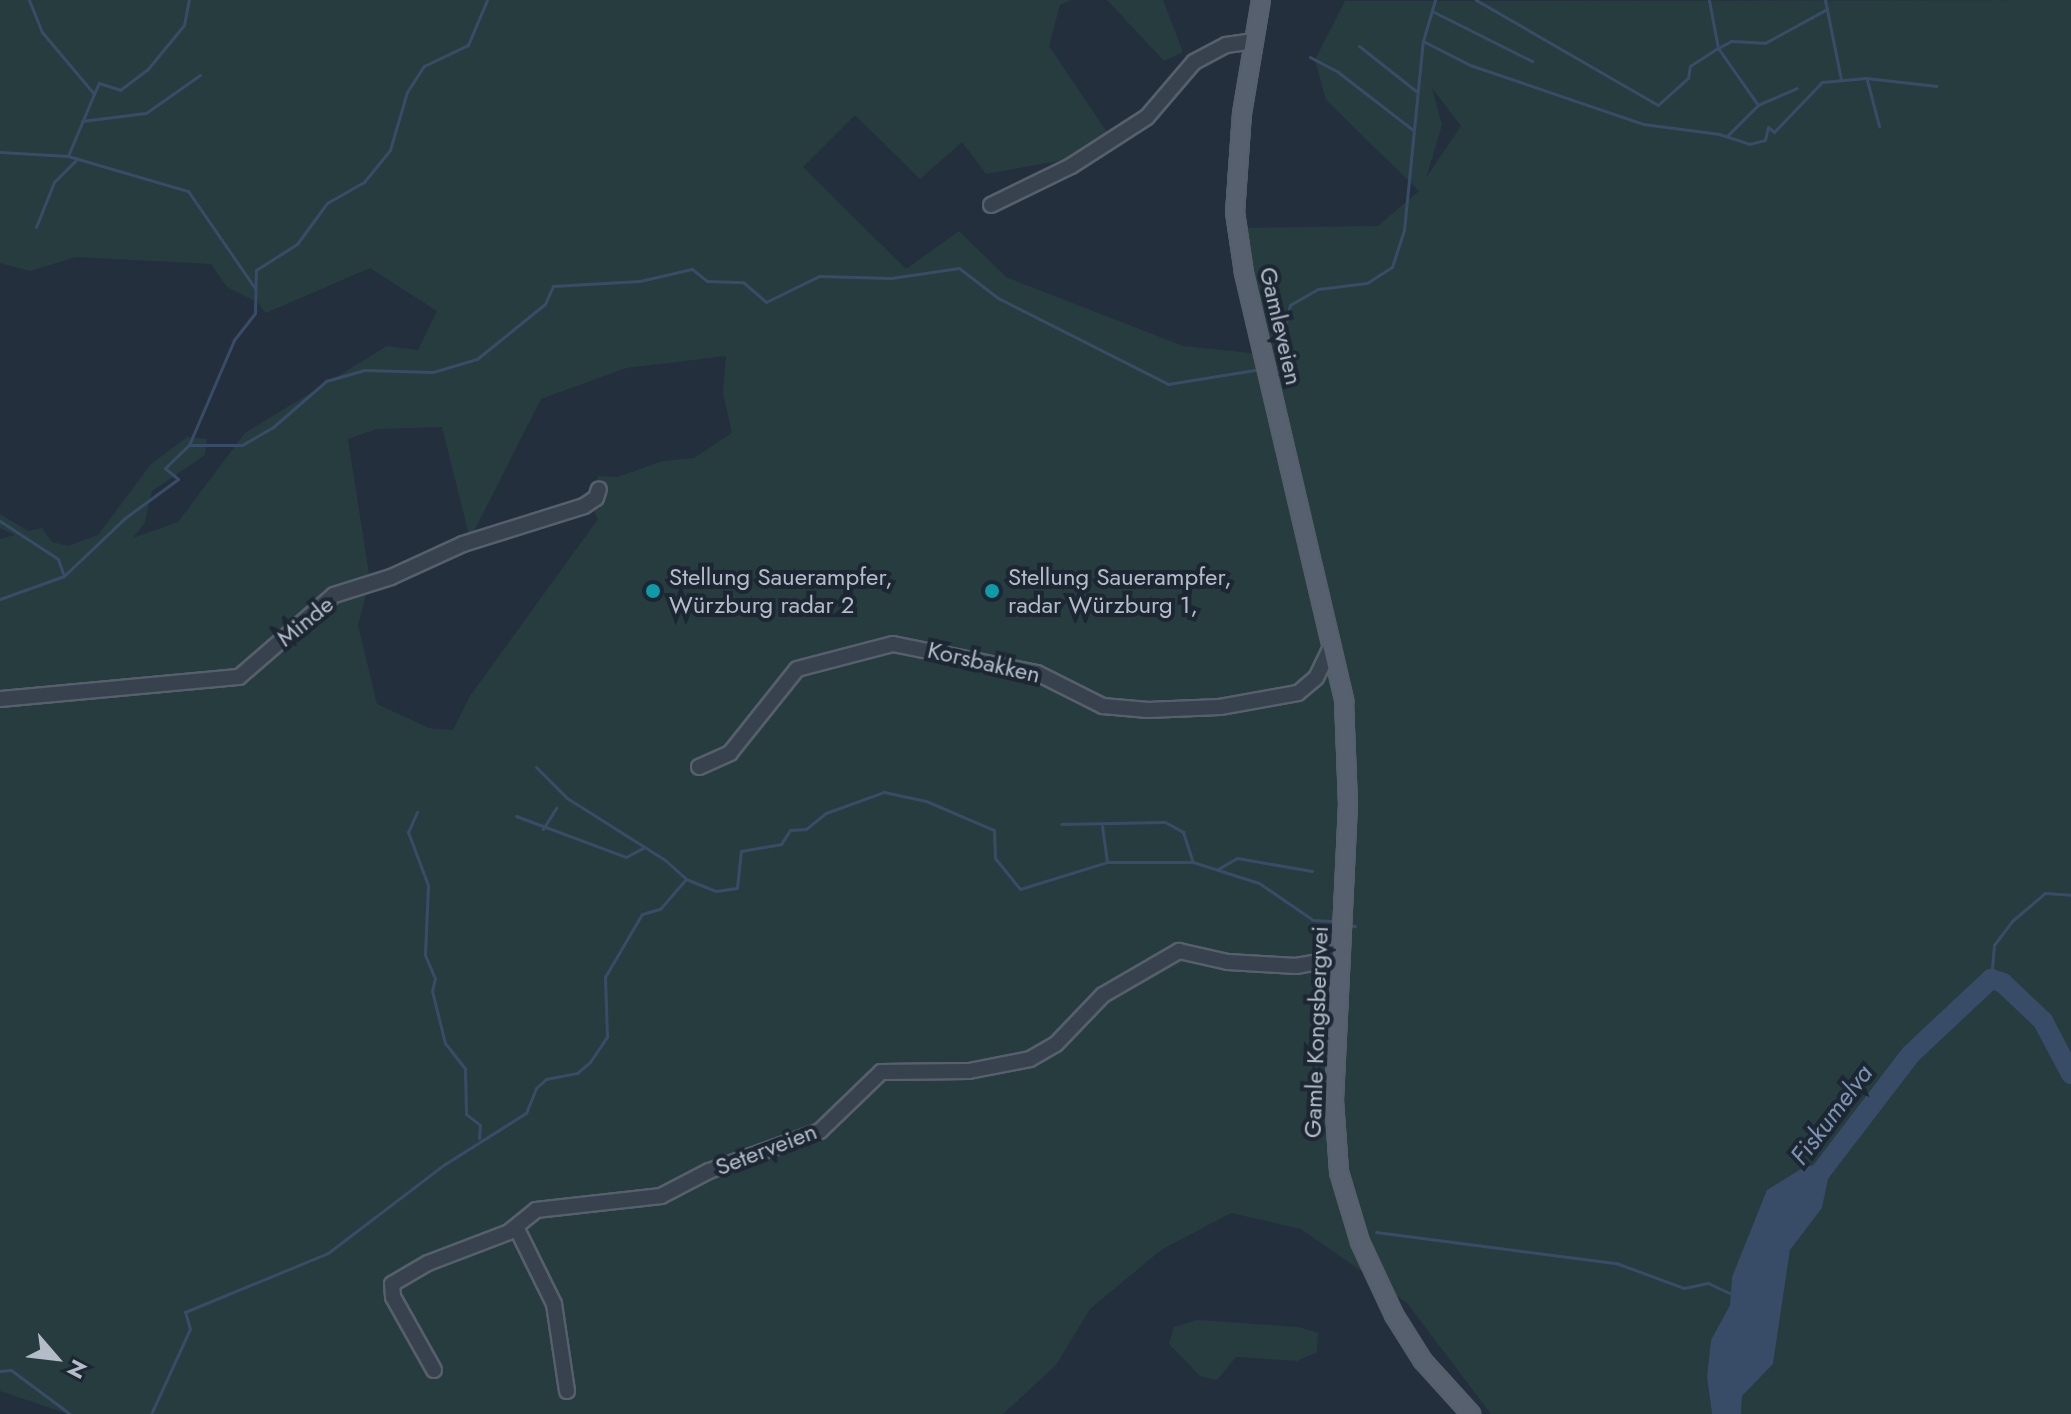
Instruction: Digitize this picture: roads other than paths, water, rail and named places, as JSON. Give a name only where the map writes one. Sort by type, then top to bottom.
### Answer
[{"type":"main road","name":"Gamleveien","points":[[1261,0],[1235,174],[1240,249],[1324,617]]},
{"type":"main road","name":"Gamle Kongsbergvei","points":[[1324,617],[1347,729],[1334,1115],[1345,1197],[1367,1261],[1394,1315],[1423,1361],[1471,1414]]},
{"type":"street","points":[[991,205],[1071,166],[1147,117],[1194,62],[1226,45],[1253,41]]},
{"type":"street","name":"Minde","points":[[0,699],[239,677],[334,595],[391,577],[443,550],[584,506],[596,498],[599,489]]},
{"type":"street","name":"Korsbakken","points":[[699,767],[730,753],[797,669],[898,643],[1045,675],[1103,706],[1148,710],[1220,707],[1298,693],[1316,678],[1331,647]]},
{"type":"street","name":"Seterveien","points":[[434,1370],[393,1297],[392,1284],[516,1227],[549,1205],[593,1207],[661,1196],[709,1171],[802,1139],[840,1114],[881,1072],[969,1071],[1030,1059],[1056,1044],[1103,995],[1179,951],[1228,962],[1302,966],[1341,949]]},
{"type":"street","points":[[516,1227],[554,1304],[567,1391]]},
{"type":"water","points":[[1831,1164],[1822,1208],[1790,1250],[1773,1364],[1742,1396],[1741,1414],[1712,1414],[1707,1377],[1711,1340],[1730,1305],[1732,1277],[1767,1190],[1806,1166]]},
{"type":"waterway","points":[[29,0],[42,32],[94,94],[68,156]]},
{"type":"waterway","points":[[94,94],[99,83],[120,90],[147,70],[184,25],[189,0]]},
{"type":"waterway","points":[[189,445],[234,340],[255,313],[256,270],[297,244],[327,203],[364,182],[390,150],[407,92],[424,66],[468,45],[487,0]]},
{"type":"waterway","points":[[1284,331],[1290,305],[1318,289],[1367,283],[1392,267],[1404,230],[1423,41],[1435,0]]},
{"type":"waterway","points":[[1476,0],[1658,105],[1688,78],[1690,66],[1718,48],[1731,41],[1765,43],[1827,9]]},
{"type":"waterway","points":[[1709,0],[1718,48],[1758,105],[1727,136]]},
{"type":"waterway","points":[[1825,0],[1841,79]]},
{"type":"waterway","points":[[1432,11],[1532,61]]},
{"type":"waterway","points":[[1423,41],[1470,65],[1643,124],[1719,134],[1749,144],[1765,140],[1768,127],[1774,132],[1822,82],[1866,78],[1937,86]]},
{"type":"waterway","points":[[1359,46],[1416,91]]},
{"type":"waterway","points":[[1310,57],[1338,72],[1413,130]]},
{"type":"waterway","points":[[82,121],[146,113],[200,75]]},
{"type":"waterway","points":[[1867,80],[1879,126]]},
{"type":"waterway","points":[[1760,104],[1797,88]]},
{"type":"waterway","points":[[0,152],[68,156],[188,191],[255,288]]},
{"type":"waterway","points":[[36,227],[54,182],[77,159]]},
{"type":"waterway","points":[[0,599],[64,576],[125,518],[178,479],[165,468],[189,445],[242,445],[272,428],[326,381],[364,370],[433,372],[477,359],[545,304],[553,286],[640,281],[692,269],[707,281],[743,282],[766,302],[819,276],[891,278],[959,268],[998,298],[1168,384],[1261,369]]},
{"type":"waterway","points":[[0,521],[58,559],[64,576]]},
{"type":"waterway","points":[[536,767],[567,798],[665,860],[686,879],[716,891],[737,888],[741,851],[781,844],[790,830],[806,829],[826,813],[884,792],[926,801],[994,830],[995,858],[1020,889],[1107,862],[1193,862],[1259,883],[1313,920],[1332,921]]},
{"type":"waterway","points":[[543,829],[556,808]]},
{"type":"waterway","points":[[417,812],[408,832],[428,885],[425,955],[435,978],[432,991],[445,1043],[465,1069],[466,1114],[480,1125],[479,1138]]},
{"type":"waterway","points":[[516,816],[626,857],[643,848]]},
{"type":"waterway","points":[[1061,824],[1165,822],[1183,832],[1193,862]]},
{"type":"waterway","points":[[1102,826],[1107,862]]},
{"type":"waterway","points":[[1218,869],[1237,858],[1312,871]]},
{"type":"waterway","points":[[151,1414],[190,1329],[185,1312],[328,1253],[445,1164],[526,1113],[536,1088],[546,1079],[577,1073],[590,1062],[607,1037],[605,977],[642,914],[660,909],[685,880]]},
{"type":"waterway","points":[[1991,979],[1994,945],[2012,921],[2045,893],[2071,895]]},
{"type":"waterway","name":"Fiskumelva","points":[[1813,1182],[1911,1054],[1991,979],[2003,983],[2043,1021],[2071,1074]]},
{"type":"waterway","points":[[1376,1232],[1616,1263],[1684,1288],[1708,1283],[1734,1295]]},
{"type":"waterway","points":[[0,1371],[11,1370],[70,1414]]},
{"type":"place","name":"Stellung Sauerampfer, Würzburg radar 2","points":[[653,591]]},
{"type":"place","name":"Stellung Sauerampfer, radar Würzburg 1,","points":[[992,591]]}]
